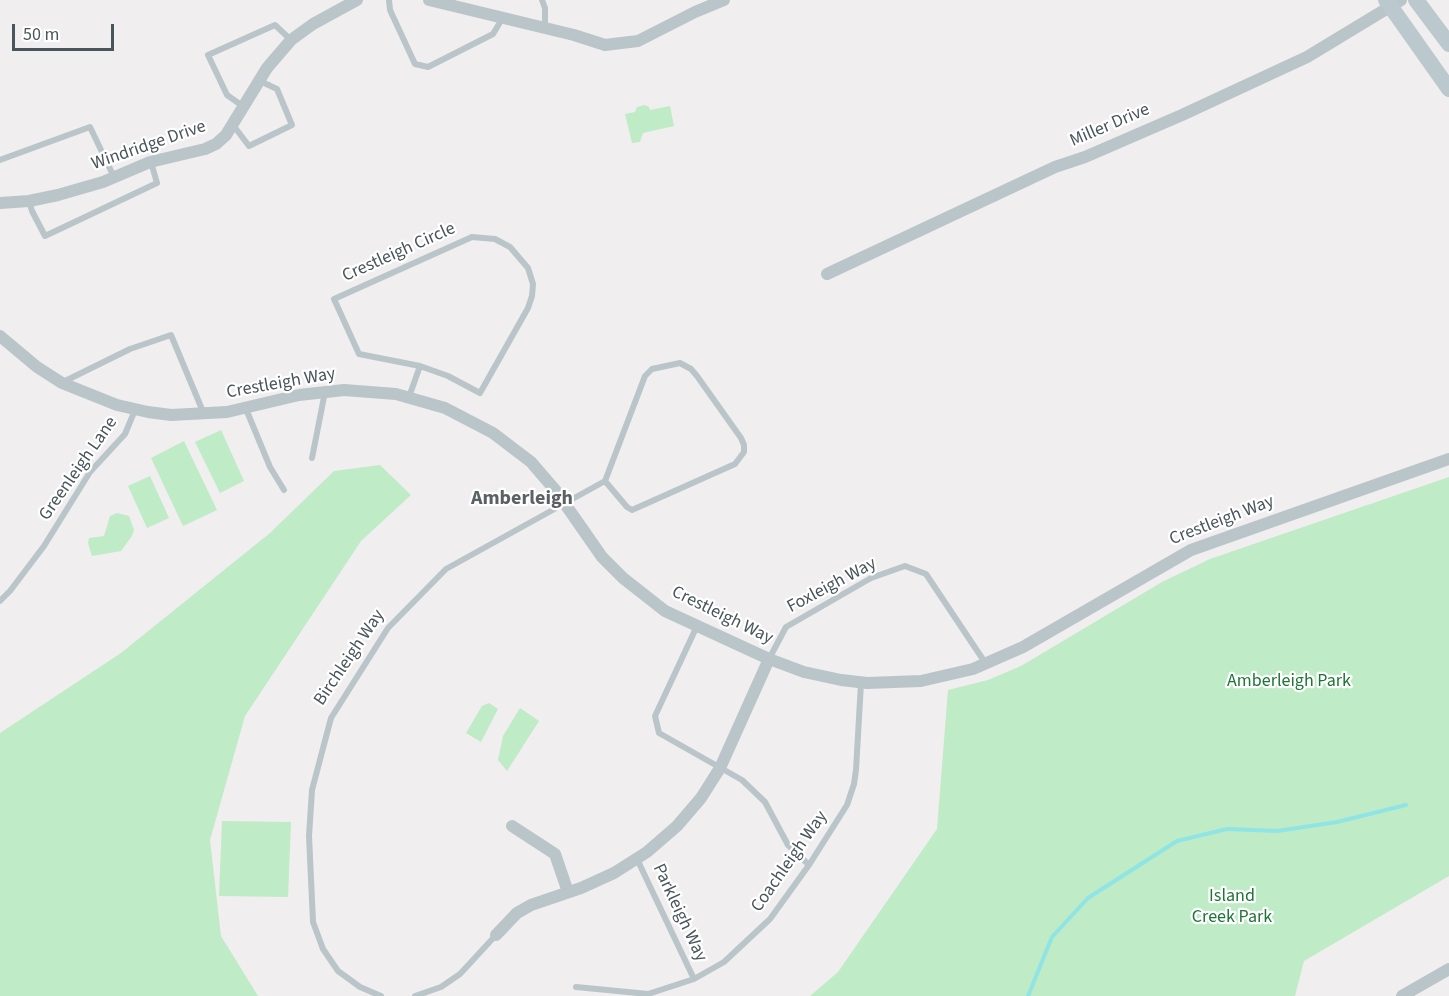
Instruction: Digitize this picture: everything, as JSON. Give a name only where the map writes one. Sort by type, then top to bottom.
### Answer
[{"type":"main road","points":[[1416,0],[1449,44]]},
{"type":"main road","points":[[1393,2],[1449,89]]},
{"type":"street","name":"Windridge Drive","points":[[0,203],[29,201],[58,195],[114,177],[150,162],[216,144],[233,125],[267,68],[291,40],[313,24],[357,0]]},
{"type":"street","points":[[429,0],[605,45],[638,42],[694,12],[724,0]]},
{"type":"street","name":"Miller Drive","points":[[827,274],[1055,167],[1085,157],[1182,115],[1307,57],[1393,2]]},
{"type":"street","name":"Crestleigh Way","points":[[0,336],[37,367],[62,383],[93,397],[135,409],[171,415],[246,409],[298,395],[325,392],[369,391],[410,398],[445,408],[493,433],[531,462],[550,483],[603,557],[623,578],[665,611],[769,659],[804,672],[861,682],[921,681],[948,676],[986,664],[1023,647],[1191,549],[1449,459]]},
{"type":"street","points":[[496,935],[517,913],[531,904],[614,873],[637,859],[677,826],[700,798],[720,768],[769,659]]},
{"type":"street","points":[[512,826],[555,854],[568,892]]},
{"type":"street","points":[[1402,996],[1449,969]]},
{"type":"lane","points":[[389,0],[390,10],[415,64],[428,67],[493,34],[503,18]]},
{"type":"lane","points":[[542,0],[545,8],[545,28]]},
{"type":"lane","points":[[244,107],[227,95],[208,55],[275,25],[291,40]]},
{"type":"lane","points":[[233,125],[249,146],[292,125],[276,89],[259,81]]},
{"type":"lane","points":[[0,160],[90,127],[114,177]]},
{"type":"lane","points":[[29,201],[45,236],[157,183],[150,162]]},
{"type":"lane","name":"Crestleigh Circle","points":[[472,237],[495,239],[510,247],[528,268],[533,284],[532,296],[528,308],[480,393],[448,376],[420,366],[359,354],[334,299],[472,237]]},
{"type":"lane","points":[[62,383],[130,349],[171,335],[204,414]]},
{"type":"lane","points":[[680,363],[691,369],[744,445],[741,458],[735,464],[632,510],[605,481],[640,384],[652,369],[680,363]]},
{"type":"lane","points":[[410,398],[420,366]]},
{"type":"lane","points":[[312,458],[325,392]]},
{"type":"lane","name":"Greenleigh Lane","points":[[0,601],[44,546],[90,472],[125,434],[135,409]]},
{"type":"lane","points":[[246,409],[270,467],[284,490]]},
{"type":"lane","name":"Birchleigh Way","points":[[381,996],[360,987],[339,971],[323,950],[313,922],[309,836],[312,790],[331,718],[388,628],[446,569],[605,481]]},
{"type":"lane","name":"Foxleigh Way","points":[[769,659],[786,627],[871,578],[905,566],[926,574],[986,664]]},
{"type":"lane","points":[[697,626],[655,716],[659,733],[742,780],[765,802],[788,845],[809,865]]},
{"type":"lane","name":"Coachleigh Way","points":[[576,987],[648,994],[694,979],[724,962],[770,919],[809,865],[847,805],[854,784],[861,682]]},
{"type":"lane","name":"Parkleigh Way","points":[[637,859],[694,979]]},
{"type":"lane","points":[[416,996],[441,987],[460,974],[496,935]]},
{"type":"green space","points":[[645,105],[650,110],[670,106],[674,126],[643,133],[640,142],[632,143],[625,114],[635,112],[637,107]]},
{"type":"green space","points":[[221,430],[244,481],[220,493],[195,442]]},
{"type":"green space","points":[[184,441],[217,510],[183,526],[151,458]]},
{"type":"green space","points":[[380,465],[411,495],[361,541],[245,716],[210,840],[221,936],[258,996],[0,996],[0,733],[121,653],[270,533],[334,471]]},
{"type":"green space","points":[[150,476],[169,518],[147,528],[128,486]]},
{"type":"green space","name":"Amberleigh Park","points":[[1449,477],[1449,876],[1304,961],[1295,996],[810,996],[838,972],[937,829],[948,690],[988,680],[1021,666],[1162,582],[1210,559]]},
{"type":"green space","points":[[117,513],[129,516],[134,530],[132,536],[121,551],[92,556],[88,543],[89,538],[104,536],[110,516]]},
{"type":"green space","points":[[489,703],[498,709],[481,742],[466,733],[482,706]]},
{"type":"green space","points":[[520,708],[539,721],[507,771],[498,760],[503,736]]},
{"type":"green space","points":[[222,821],[291,822],[288,897],[219,896]]},
{"type":"waterway","points":[[1028,996],[1052,937],[1088,898],[1177,841],[1227,829],[1277,831],[1337,822],[1406,805]]},
{"type":"district","name":"Amberleigh","points":[[522,500]]},
{"type":"park label","name":"Island Creek Park","points":[[1232,907]]}]
